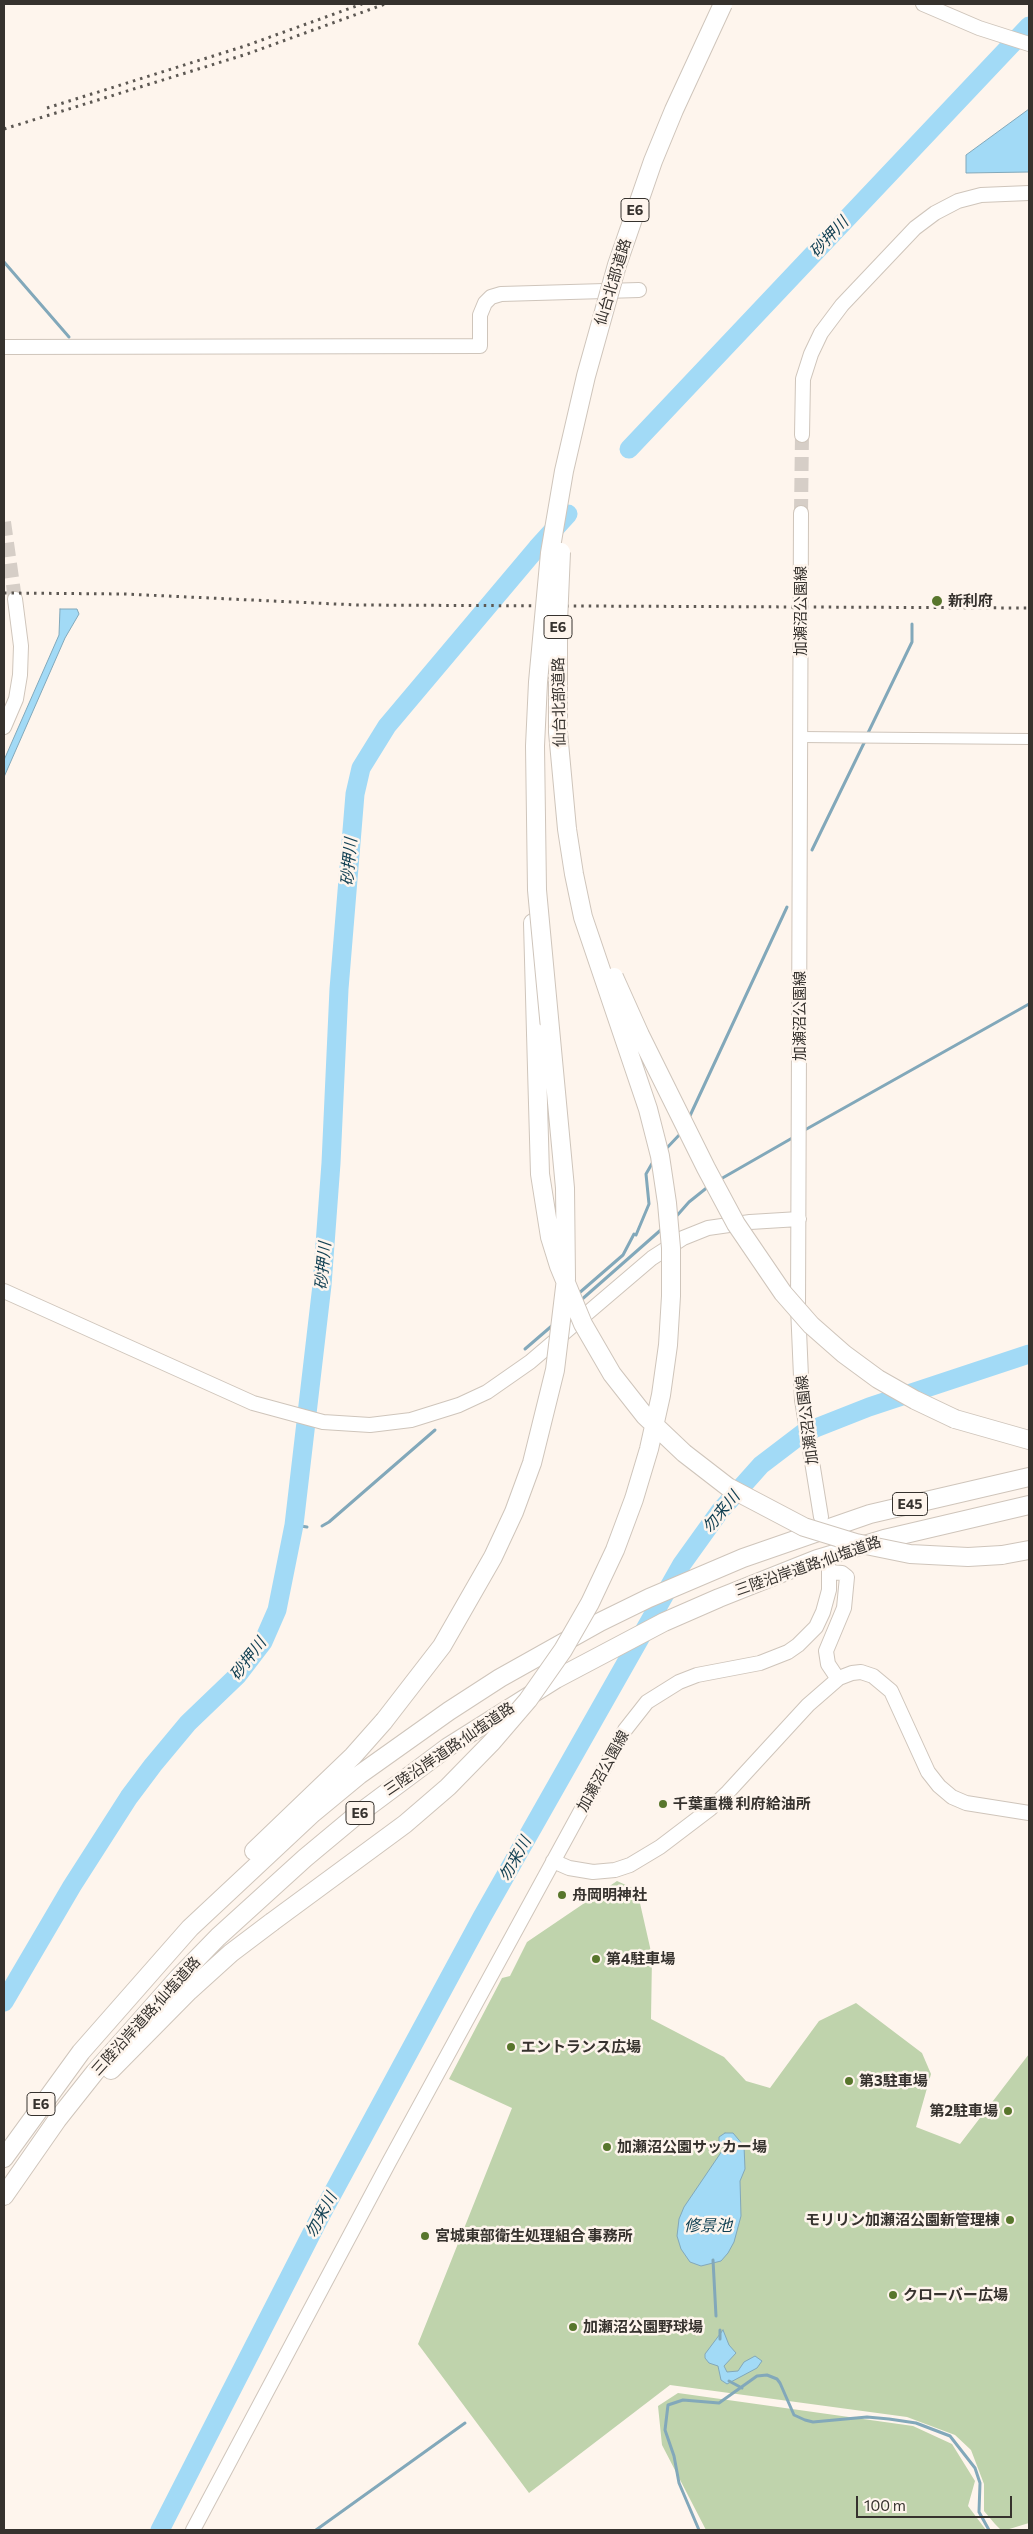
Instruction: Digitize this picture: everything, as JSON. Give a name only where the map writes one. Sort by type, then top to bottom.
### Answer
[{"type":"highway","name":"仙台北部道路","points":[[535,746],[538,682],[550,553],[564,471],[602,319],[634,214],[674,110],[723,4]]},
{"type":"highway","name":"仙台北部道路","points":[[567,829],[558,732],[558,639],[564,509],[575,426]]},
{"type":"highway","points":[[535,746],[531,779],[532,870],[540,1174],[550,1236],[559,1266],[583,1324],[597,1350],[612,1374],[639,1409],[684,1453],[728,1487],[778,1515],[830,1536],[881,1549],[939,1556],[1002,1555],[1029,1550]]},
{"type":"highway","points":[[80,2052],[114,2004],[191,1914],[353,1756],[414,1685],[455,1624],[493,1557],[514,1512],[532,1463],[551,1389],[563,1322],[567,1234],[562,1142],[537,890],[535,746]]},
{"type":"highway","points":[[567,829],[578,876],[593,923],[628,1009],[706,1168],[758,1259],[811,1324],[844,1354],[878,1379],[915,1400],[956,1418],[1029,1440]]},
{"type":"highway","points":[[4,2200],[65,2122],[102,2080],[189,1991],[237,1948],[405,1824],[448,1787],[492,1742],[528,1700],[563,1650],[590,1603],[616,1550],[649,1449],[661,1395],[668,1345],[671,1248],[661,1166],[650,1118],[583,918],[567,829]]},
{"type":"highway","name":"三陸沿岸道路;仙塩道路","points":[[4,2158],[80,2052],[155,1965],[230,1888],[313,1813],[403,1742],[500,1678],[600,1622],[698,1576],[792,1539],[870,1514],[1029,1477]]},
{"type":"highway","name":"三陸沿岸道路;仙塩道路","points":[[4,2196],[57,2120],[95,2072],[178,1978],[218,1937],[298,1864],[401,1780],[448,1747],[556,1679],[611,1648],[719,1598],[825,1566],[884,1538],[1029,1505]]},
{"type":"street","points":[[924,4],[979,28],[1029,44]]},
{"type":"street","points":[[802,435],[803,379],[811,354],[831,318],[855,291],[915,228],[941,210],[981,195],[1029,193]]},
{"type":"street","points":[[4,347],[480,346],[480,315],[484,303],[491,297],[501,294],[639,290]]},
{"type":"street","name":"加瀬沼公園線","points":[[801,513],[798,1307],[804,1413],[820,1517]]},
{"type":"street","points":[[4,727],[16,699],[20,676],[21,646],[15,600]]},
{"type":"street","points":[[801,737],[1029,739]]},
{"type":"street","points":[[4,1291],[258,1404],[322,1422],[370,1425],[403,1421],[459,1406],[487,1392],[530,1362],[652,1258],[683,1238],[708,1228],[750,1222],[799,1219]]},
{"type":"street","points":[[825,1566],[842,1572],[847,1577],[844,1608],[826,1651],[828,1664],[838,1679]]},
{"type":"street","name":"加瀬沼公園線","points":[[193,2530],[388,2164],[615,1745],[641,1708],[661,1691],[697,1675],[760,1663],[798,1645],[816,1626],[823,1612],[829,1590],[825,1566]]},
{"type":"street","points":[[553,1861],[570,1868],[593,1872],[615,1870],[660,1847],[689,1826],[728,1792],[808,1705],[838,1679],[861,1672],[873,1676],[886,1686],[895,1699],[928,1772],[939,1786],[952,1797],[966,1803],[1029,1813]]},
{"type":"green space","points":[[617,1881],[637,1890],[652,1956],[651,2019],[724,2057],[746,2081],[770,2088],[819,2021],[856,2003],[922,2053],[931,2074],[916,2127],[960,2144],[1029,2054],[1029,2523],[1001,2530],[984,2511],[984,2484],[971,2450],[955,2435],[907,2417],[670,2385],[529,2493],[418,2344],[512,2108],[449,2079],[502,1978],[510,1976],[527,1942]]},
{"type":"green space","points":[[678,2393],[913,2426],[952,2444],[975,2481],[968,2506],[986,2530],[706,2530],[662,2445],[658,2406]]},
{"type":"water","points":[[1029,109],[1029,172],[966,173],[966,155]]},
{"type":"water","points":[[60,609],[77,609],[79,614],[65,638],[4,777],[4,760],[59,635]]},
{"type":"water","name":"修景池","points":[[725,2133],[733,2133],[744,2146],[745,2169],[740,2181],[741,2216],[734,2242],[728,2253],[721,2261],[701,2266],[690,2262],[681,2249],[677,2236],[679,2219],[684,2207],[724,2148],[719,2141],[719,2137]]},
{"type":"water","points":[[723,2330],[729,2345],[736,2353],[724,2366],[727,2372],[738,2371],[744,2362],[755,2356],[762,2361],[757,2368],[727,2384],[721,2380],[718,2366],[709,2363],[705,2358],[705,2354]]},
{"type":"waterway","name":"砂押川","points":[[629,449],[1029,26]]},
{"type":"waterway","points":[[4,262],[69,337]]},
{"type":"waterway","name":"砂押川","points":[[4,2002],[72,1886],[129,1797],[188,1723],[237,1676],[263,1642],[277,1610],[294,1525],[322,1285],[331,1163],[339,989],[355,794],[361,768],[387,726],[568,514]]},
{"type":"waterway","points":[[867,735],[912,642],[912,624]]},
{"type":"waterway","points":[[812,850],[865,741]]},
{"type":"waterway","points":[[688,1120],[787,907]]},
{"type":"waterway","points":[[803,1131],[1029,1004]]},
{"type":"waterway","points":[[664,1151],[682,1132]]},
{"type":"waterway","points":[[719,1180],[794,1137]]},
{"type":"waterway","points":[[578,1294],[623,1255],[634,1234],[636,1235],[649,1204],[646,1174],[654,1160]]},
{"type":"waterway","points":[[674,1219],[689,1202],[709,1186]]},
{"type":"waterway","points":[[580,1301],[663,1228]]},
{"type":"waterway","points":[[525,1349],[554,1324]]},
{"type":"waterway","name":"勿来川","points":[[160,2530],[322,2213],[482,1917],[682,1564],[720,1511],[761,1465],[803,1433],[869,1407],[1029,1354]]},
{"type":"waterway","points":[[322,1526],[435,1430]]},
{"type":"waterway","points":[[294,1525],[307,1527]]},
{"type":"waterway","points":[[713,2260],[716,2316]]},
{"type":"waterway","points":[[720,2330],[720,2339]]},
{"type":"waterway","points":[[699,2530],[679,2483],[674,2456],[665,2430],[668,2405],[683,2400],[719,2403],[757,2376],[767,2375],[777,2379],[780,2383],[794,2415],[805,2420],[813,2422],[867,2417],[889,2419],[916,2423],[950,2436],[975,2468],[980,2483],[979,2512],[989,2530]]},
{"type":"waterway","points":[[729,2381],[742,2388]]},
{"type":"waterway","points":[[316,2530],[465,2423]]},
{"type":"tunnel","points":[[801,513],[802,435]]},
{"type":"tunnel","points":[[4,522],[15,599]]},
{"type":"railway","points":[[47,108],[245,46],[362,4]]},
{"type":"railway","points":[[4,129],[247,54],[385,4]]},
{"type":"railway","points":[[4,593],[125,594],[357,605],[1029,608]]},
{"type":"place","name":"新利府","points":[[937,601]]},
{"type":"place","name":"千葉重機 利府給油所","points":[[663,1804]]},
{"type":"place","name":"舟岡明神社","points":[[562,1895]]},
{"type":"place","name":"第4駐車場","points":[[596,1959]]},
{"type":"place","name":"エントランス広場","points":[[511,2047]]},
{"type":"place","name":"第3駐車場","points":[[849,2081]]},
{"type":"place","name":"第2駐車場","points":[[1008,2111]]},
{"type":"place","name":"加瀬沼公園サッカー場","points":[[607,2147]]},
{"type":"place","name":"モリリン加瀬沼公園新管理棟","points":[[1010,2220]]},
{"type":"place","name":"宮城東部衛生処理組合 事務所","points":[[425,2236]]},
{"type":"place","name":"クローバー広場","points":[[893,2295]]},
{"type":"place","name":"加瀬沼公園野球場","points":[[573,2327]]}]
